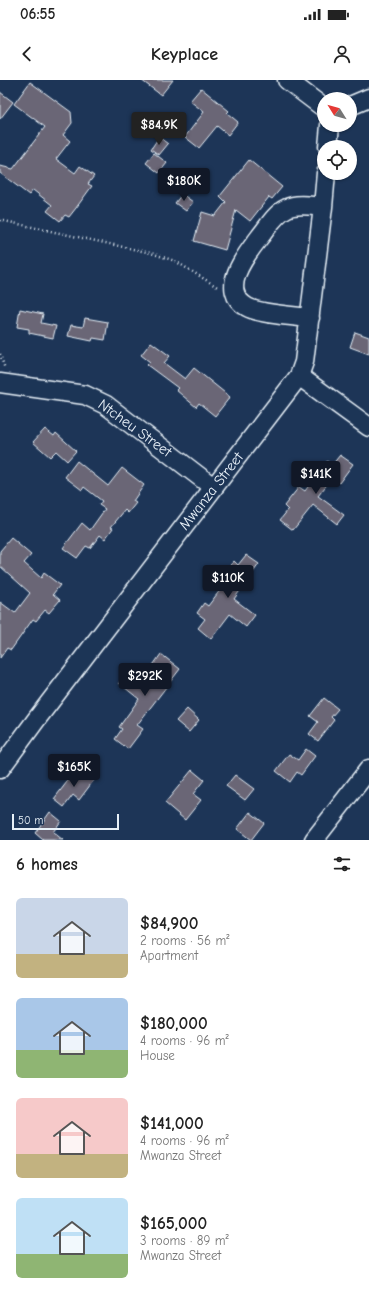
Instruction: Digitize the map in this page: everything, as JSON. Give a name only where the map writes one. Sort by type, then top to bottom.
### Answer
[{"type":"street","points":[[287,80],[317,103]]},
{"type":"street","points":[[357,103],[369,98]]},
{"type":"street","name":"Mwanza Street","points":[[0,770],[36,720],[298,376],[304,362],[325,180]]},
{"type":"street","points":[[310,318],[257,310],[247,307],[240,301],[235,292],[235,280],[238,267],[245,256],[279,213],[288,207],[323,207]]},
{"type":"street","points":[[298,376],[369,427]]},
{"type":"street","name":"Ntcheu Street","points":[[0,383],[85,395],[96,399],[106,405],[213,487]]},
{"type":"street","points":[[314,840],[369,769]]},
{"type":"path","points":[[0,220],[151,253],[174,261],[240,301]]},
{"type":"building","points":[[141,80],[173,80],[161,95]]},
{"type":"building","points":[[30,82],[71,112],[72,123],[63,135],[70,141],[56,159],[75,173],[80,166],[94,176],[88,184],[92,186],[76,208],[69,217],[65,215],[60,221],[47,211],[52,205],[33,190],[29,195],[0,173],[0,166],[13,169],[45,127],[14,104]]},
{"type":"building","points":[[201,88],[229,111],[227,113],[238,122],[228,135],[217,126],[199,148],[185,137],[204,112],[190,101]]},
{"type":"building","points":[[0,92],[13,102],[0,119]]},
{"type":"building","points":[[159,137],[168,144],[159,155],[151,149]]},
{"type":"building","points":[[154,153],[167,163],[159,173],[146,163]]},
{"type":"building","points":[[249,160],[282,187],[272,199],[269,197],[250,221],[236,210],[225,250],[194,241],[202,212],[215,216],[226,202],[220,196]]},
{"type":"building","points":[[182,194],[193,202],[186,211],[175,203]]},
{"type":"building","points":[[20,309],[43,314],[41,323],[56,326],[53,338],[29,333],[29,329],[17,327]]},
{"type":"building","points":[[85,318],[108,322],[105,340],[93,338],[92,341],[68,336],[71,325],[83,327]]},
{"type":"building","points":[[355,332],[369,337],[369,354],[350,347]]},
{"type":"building","points":[[151,342],[170,356],[164,363],[185,379],[194,368],[230,397],[215,416],[199,403],[196,407],[176,390],[178,388],[147,365],[150,362],[141,355]]},
{"type":"building","points":[[45,429],[54,436],[56,433],[76,451],[67,461],[56,451],[50,457],[33,442]]},
{"type":"building","points":[[340,455],[353,464],[339,483],[332,478],[318,496],[344,515],[337,524],[313,505],[293,530],[280,520],[288,510],[284,506],[299,487],[305,491],[327,461],[332,465]]},
{"type":"building","points":[[77,461],[108,486],[122,468],[144,485],[133,501],[136,503],[128,513],[125,510],[111,527],[113,528],[105,539],[100,535],[90,548],[86,546],[77,558],[63,548],[82,523],[90,530],[105,509],[99,505],[102,501],[84,487],[82,490],[65,477]]},
{"type":"building","points":[[11,538],[31,555],[24,563],[41,578],[44,573],[60,585],[53,594],[60,600],[49,613],[45,610],[36,621],[33,619],[11,650],[7,648],[0,658],[0,602],[15,613],[30,593],[0,566],[0,551]]},
{"type":"building","points":[[246,555],[259,564],[234,599],[255,615],[246,627],[230,614],[211,639],[198,628],[205,619],[197,613],[204,603],[208,606],[224,585],[219,581],[234,561],[238,565]]},
{"type":"building","points":[[161,654],[180,669],[137,725],[143,729],[128,749],[115,739],[122,729],[119,727],[139,699],[119,683],[125,675],[136,683],[149,667],[151,668]]},
{"type":"building","points":[[324,698],[338,709],[331,717],[334,720],[318,741],[309,734],[318,722],[310,716]]},
{"type":"building","points":[[187,709],[199,720],[189,732],[176,721]]},
{"type":"building","points":[[306,749],[315,756],[301,775],[297,772],[290,782],[276,771],[289,754],[298,760]]},
{"type":"building","points":[[80,770],[94,780],[79,800],[73,795],[64,807],[54,799],[70,778],[73,780]]},
{"type":"building","points":[[192,770],[204,780],[193,794],[201,800],[185,820],[165,803]]},
{"type":"building","points":[[235,775],[254,789],[245,800],[226,786]]},
{"type":"building","points":[[50,812],[61,821],[53,832],[63,840],[43,840],[35,833]]},
{"type":"building","points":[[250,812],[264,823],[251,840],[237,829]]}]
